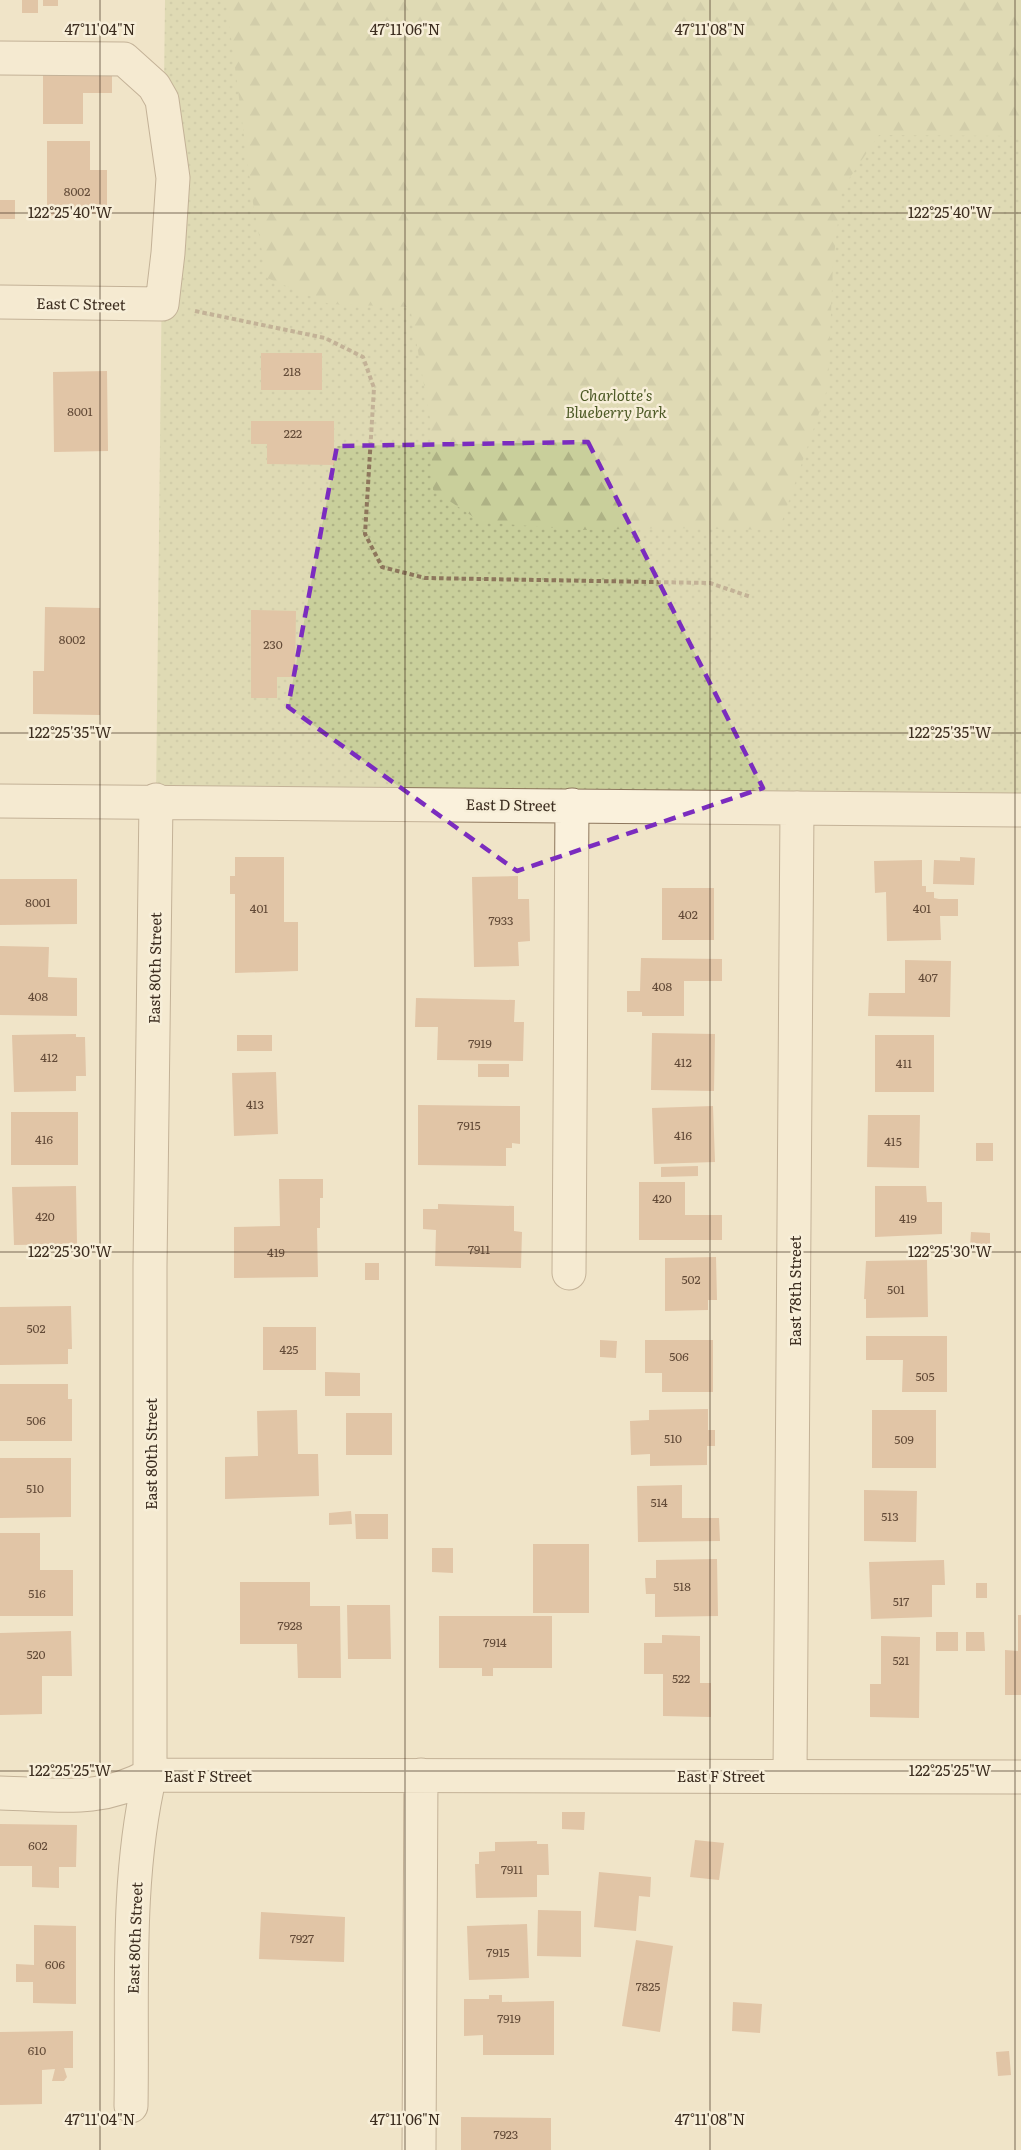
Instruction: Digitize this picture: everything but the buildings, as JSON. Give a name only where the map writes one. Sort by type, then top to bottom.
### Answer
[{"type":"street","points":[[0,58],[124,59],[154,86],[162,100],[173,178],[162,304]]},
{"type":"street","name":"East C Street","points":[[0,302],[162,304]]},
{"type":"street","name":"East D Street","points":[[0,801],[156,800],[1021,810]]},
{"type":"street","name":"East 80th Street","points":[[131,2106],[134,1905],[140,1815],[150,1775],[150,1266],[156,800]]},
{"type":"street","points":[[569,1273],[572,805]]},
{"type":"street","name":"East 78th Street","points":[[790,1775],[797,808]]},
{"type":"street","name":"East F Street","points":[[0,1793],[94,1795],[128,1787],[150,1775],[1021,1777]]},
{"type":"street","points":[[419,2150],[421,1775]]},
{"type":"path","points":[[162,304],[325,338],[363,357],[374,388],[365,534],[382,567],[426,578],[710,583],[751,597]]},
{"type":"highlighted area","points":[[588,442],[763,788],[517,871],[288,707],[337,446]]},
{"type":"green space","name":"Charlotte's Blueberry Park","points":[[165,0],[1021,0],[1021,810],[156,800]]},
{"type":"green space","points":[[226,0],[1021,0],[1021,136],[879,135],[842,189],[833,264],[828,387],[779,530],[670,528],[581,530],[481,522],[433,490],[430,418],[410,307],[329,304],[267,278],[253,203]]}]
